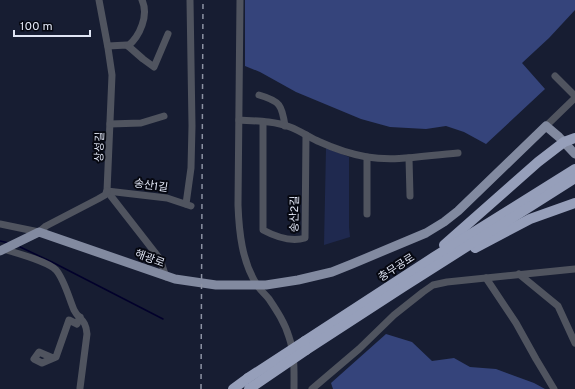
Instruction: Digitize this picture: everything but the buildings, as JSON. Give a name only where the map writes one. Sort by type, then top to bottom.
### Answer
[{"type":"highway","points":[[326,327],[349,308],[436,252],[538,162],[564,142],[575,138]]},
{"type":"highway","name":"충무공로","points":[[249,389],[326,327],[574,173]]},
{"type":"highway","name":"충무공로","points":[[233,389],[248,378],[403,287],[574,173]]},
{"type":"highway","points":[[403,287],[530,219],[575,203]]},
{"type":"main road","points":[[546,126],[575,154]]},
{"type":"main road","name":"해광로","points":[[39,232],[166,277],[216,285],[279,284],[332,272],[426,233],[458,211],[546,126]]},
{"type":"main road","points":[[3,249],[39,232]]},
{"type":"street","name":"상성길","points":[[99,0],[112,75],[107,191]]},
{"type":"street","points":[[128,46],[138,36],[144,20],[145,9],[142,0]]},
{"type":"street","name":"송산1길","points":[[107,191],[167,198],[188,205],[192,126],[190,84],[190,0]]},
{"type":"street","points":[[240,0],[239,222],[246,262],[257,285],[268,298],[284,323],[290,338],[294,358],[294,389]]},
{"type":"street","points":[[108,46],[127,44],[154,67],[168,34]]},
{"type":"street","points":[[546,126],[575,97],[555,76]]},
{"type":"street","points":[[259,96],[270,98],[279,103],[283,113],[285,126]]},
{"type":"street","points":[[110,124],[141,123],[164,116]]},
{"type":"street","points":[[239,120],[285,126],[337,149],[367,157],[409,158],[458,153]]},
{"type":"street","name":"송산2길","points":[[263,122],[263,230],[277,237],[298,240],[305,238],[306,135]]},
{"type":"street","points":[[367,157],[367,214]]},
{"type":"street","points":[[409,158],[410,196]]},
{"type":"street","points":[[0,224],[39,232],[46,226],[105,195],[107,191],[160,259],[166,277]]},
{"type":"street","points":[[3,249],[22,254],[55,270],[60,276],[76,313],[86,324],[87,334],[80,388]]},
{"type":"street","points":[[312,389],[359,349],[394,315],[428,288],[439,284],[575,268]]},
{"type":"street","points":[[519,274],[558,306],[575,343]]},
{"type":"street","points":[[486,278],[516,323],[554,389]]},
{"type":"street","points":[[53,358],[56,357],[69,320],[77,324],[80,317]]},
{"type":"shaded area","points":[[245,0],[575,0],[575,10],[549,38],[522,63],[545,89],[486,144],[464,132],[446,126],[426,129],[390,127],[361,119],[296,92],[260,72],[245,66]]},
{"type":"shaded area","points":[[326,148],[349,157],[350,237],[324,245]]},
{"type":"shaded area","points":[[386,334],[412,342],[432,361],[454,358],[470,367],[496,369],[534,383],[545,389],[333,389],[331,383]]},
{"type":"waterway","points":[[0,241],[9,243]]},
{"type":"waterway","points":[[18,246],[163,319]]},
{"type":"railway","points":[[201,389],[203,0]]}]
